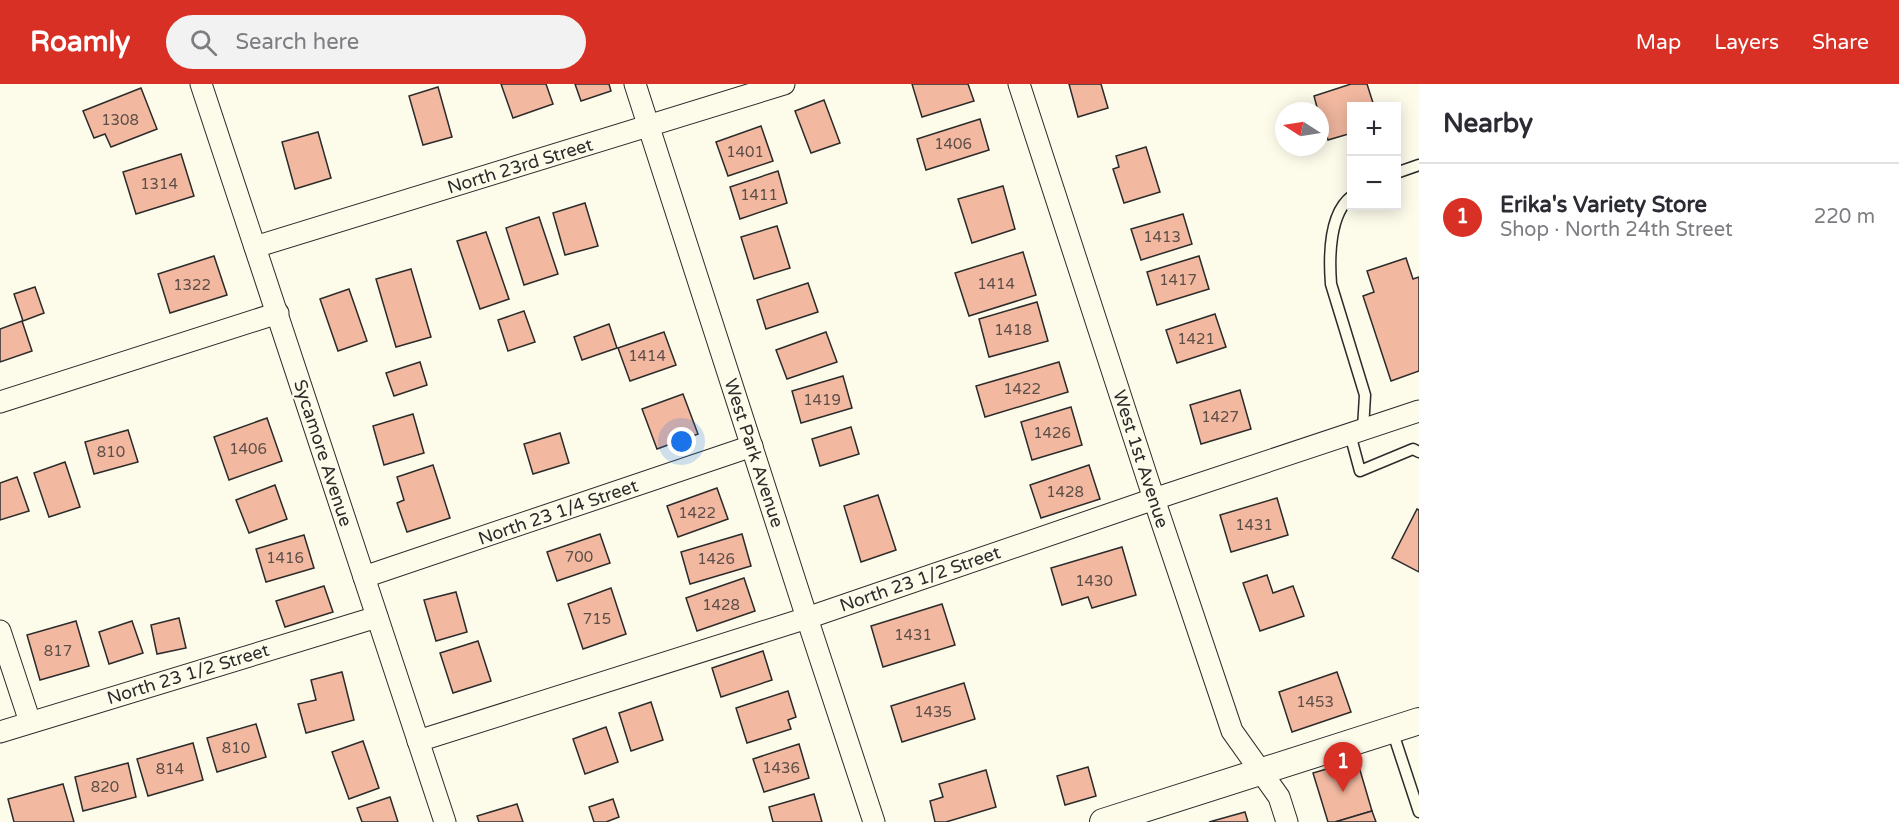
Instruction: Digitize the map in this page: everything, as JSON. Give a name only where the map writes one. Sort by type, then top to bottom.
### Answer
[{"type":"street","name":"Sycamore Avenue","points":[[201,84],[445,822]]},
{"type":"street","name":"West Park Avenue","points":[[635,84],[874,822]]},
{"type":"street","name":"North 23rd Street","points":[[255,247],[784,84]]},
{"type":"street","name":"West 1st Avenue","points":[[1019,84],[1232,732],[1262,771],[1279,798],[1287,822]]},
{"type":"street","points":[[0,402],[278,313]]},
{"type":"street","name":"North 23 1/2 Street","points":[[418,741],[807,618],[1419,411]]},
{"type":"street","name":"North 23 1/4 Street","points":[[364,577],[752,446]]},
{"type":"street","name":"North 23 1/2 Street","points":[[0,732],[377,617]]},
{"type":"street","points":[[0,631],[30,722]]},
{"type":"street","points":[[1103,822],[1419,721]]},
{"type":"lane","points":[[1401,171],[1419,165]]},
{"type":"lane","points":[[1347,199],[1332,234],[1330,268],[1331,284],[1365,395],[1357,432],[1360,471],[1413,449],[1419,452]]},
{"type":"lane","points":[[1392,730],[1419,812]]},
{"type":"building","points":[[501,84],[546,84],[553,104],[513,118]]},
{"type":"building","points":[[575,84],[609,84],[611,91],[581,101]]},
{"type":"building","points":[[912,84],[968,84],[974,101],[922,117]]},
{"type":"building","points":[[1069,84],[1101,84],[1108,108],[1078,117]]},
{"type":"building","points":[[1351,84],[1367,84],[1373,102],[1347,102],[1347,134],[1329,140],[1329,102],[1316,102],[1314,96]]},
{"type":"building","points":[[438,87],[452,137],[423,145],[409,96]]},
{"type":"building","points":[[141,88],[157,129],[111,147],[105,134],[94,138],[83,111]]},
{"type":"building","points":[[824,100],[840,143],[811,153],[795,111]]},
{"type":"building","points":[[980,119],[989,150],[926,170],[917,139]]},
{"type":"building","points":[[761,126],[773,161],[728,176],[716,142]]},
{"type":"building","points":[[318,132],[331,178],[295,189],[282,142]]},
{"type":"building","points":[[1146,147],[1160,192],[1124,203],[1113,169],[1119,167],[1116,156]]},
{"type":"building","points":[[181,154],[194,196],[136,214],[123,172]]},
{"type":"building","points":[[778,171],[787,203],[740,219],[730,187]]},
{"type":"building","points":[[1003,186],[1015,229],[972,243],[958,199]]},
{"type":"building","points":[[585,203],[598,246],[565,255],[553,213]]},
{"type":"building","points":[[1183,214],[1192,244],[1141,260],[1131,229]]},
{"type":"building","points":[[539,217],[558,274],[524,285],[506,228]]},
{"type":"building","points":[[777,226],[790,268],[754,279],[741,237]]},
{"type":"building","points":[[486,232],[509,299],[480,309],[457,241]]},
{"type":"building","points":[[1023,252],[1036,295],[969,316],[955,273]]},
{"type":"building","points":[[214,256],[227,295],[170,313],[158,274]]},
{"type":"building","points":[[1199,256],[1209,289],[1157,305],[1147,272]]},
{"type":"building","points":[[1406,258],[1413,279],[1419,277],[1419,371],[1391,381],[1363,296],[1374,292],[1367,271]]},
{"type":"building","points":[[411,269],[431,337],[396,347],[376,279]]},
{"type":"building","points":[[808,283],[818,312],[766,329],[757,300]]},
{"type":"building","points":[[35,287],[44,313],[23,321],[14,294]]},
{"type":"building","points":[[349,289],[367,341],[338,351],[320,299]]},
{"type":"building","points":[[1037,302],[1048,341],[989,357],[979,319]]},
{"type":"building","points":[[524,311],[535,342],[508,351],[498,320]]},
{"type":"building","points":[[1215,314],[1226,347],[1177,363],[1166,330]]},
{"type":"building","points":[[22,321],[32,351],[0,362],[0,329]]},
{"type":"building","points":[[609,324],[617,348],[582,360],[574,337]]},
{"type":"building","points":[[664,332],[676,365],[630,381],[618,348]]},
{"type":"building","points":[[826,332],[837,362],[787,379],[776,350]]},
{"type":"building","points":[[420,362],[427,385],[394,396],[386,373]]},
{"type":"building","points":[[1059,362],[1068,392],[985,417],[976,386]]},
{"type":"building","points":[[843,376],[852,408],[801,423],[792,391]]},
{"type":"building","points":[[1240,390],[1251,429],[1201,444],[1190,405]]},
{"type":"building","points":[[683,394],[698,434],[657,449],[642,409]]},
{"type":"building","points":[[1071,407],[1082,445],[1032,460],[1021,422]]},
{"type":"building","points":[[413,414],[424,453],[384,465],[373,426]]},
{"type":"building","points":[[267,418],[282,461],[229,480],[214,437]]},
{"type":"building","points":[[851,427],[859,454],[820,466],[812,439]]},
{"type":"building","points":[[128,430],[138,462],[94,474],[85,442]]},
{"type":"building","points":[[560,433],[569,463],[533,474],[524,444]]},
{"type":"building","points":[[65,462],[80,507],[49,517],[34,473]]},
{"type":"building","points":[[433,465],[450,518],[407,532],[397,503],[404,500],[397,477]]},
{"type":"building","points":[[1089,465],[1100,499],[1041,518],[1030,485]]},
{"type":"building","points":[[17,477],[29,511],[0,520],[0,483]]},
{"type":"building","points":[[275,485],[287,519],[249,533],[236,500]]},
{"type":"building","points":[[717,488],[728,519],[678,537],[667,506]]},
{"type":"building","points":[[878,495],[896,550],[861,562],[844,506]]},
{"type":"building","points":[[1277,498],[1288,535],[1231,552],[1220,515]]},
{"type":"building","points":[[1417,509],[1419,510],[1419,572],[1392,558]]},
{"type":"building","points":[[600,534],[610,563],[557,581],[547,552]]},
{"type":"building","points":[[742,534],[751,566],[690,584],[681,552]]},
{"type":"building","points":[[304,535],[314,568],[266,582],[256,549]]},
{"type":"building","points":[[1122,547],[1136,595],[1092,608],[1088,597],[1062,605],[1051,568]]},
{"type":"building","points":[[1267,575],[1273,593],[1293,586],[1304,616],[1260,631],[1243,583]]},
{"type":"building","points":[[744,578],[755,611],[697,631],[686,598]]},
{"type":"building","points":[[324,586],[333,612],[285,627],[276,601]]},
{"type":"building","points":[[611,588],[626,634],[583,649],[568,604]]},
{"type":"building","points":[[456,592],[467,632],[436,641],[424,600]]},
{"type":"building","points":[[942,604],[955,645],[883,667],[871,626]]},
{"type":"building","points":[[179,618],[186,648],[157,654],[151,625]]},
{"type":"building","points":[[76,621],[89,666],[40,680],[27,635]]},
{"type":"building","points":[[132,621],[143,653],[109,664],[99,632]]},
{"type":"building","points":[[478,641],[491,681],[453,693],[440,653]]},
{"type":"building","points":[[763,651],[772,680],[721,697],[712,668]]},
{"type":"building","points":[[342,672],[354,720],[306,733],[298,704],[316,700],[311,680]]},
{"type":"building","points":[[1337,672],[1351,712],[1292,732],[1279,692]]},
{"type":"building","points":[[964,683],[975,719],[902,742],[891,706]]},
{"type":"building","points":[[788,691],[796,717],[788,720],[791,729],[747,743],[736,708]]},
{"type":"building","points":[[651,702],[663,740],[631,751],[619,713]]},
{"type":"building","points":[[256,724],[266,757],[217,772],[207,738]]},
{"type":"building","points":[[606,727],[618,762],[585,774],[573,739]]},
{"type":"building","points":[[363,741],[379,788],[349,799],[332,752]]},
{"type":"building","points":[[193,743],[203,780],[148,796],[137,759]]},
{"type":"building","points":[[799,744],[809,778],[764,792],[753,759]]},
{"type":"building","points":[[1357,760],[1372,811],[1328,822],[1313,773]]},
{"type":"building","points":[[128,763],[136,797],[83,811],[75,777]]},
{"type":"building","points":[[1088,767],[1096,796],[1065,805],[1057,776]]},
{"type":"building","points":[[986,770],[996,807],[946,822],[935,822],[930,801],[943,797],[939,784]]},
{"type":"building","points":[[63,784],[74,822],[14,822],[8,799]]},
{"type":"building","points":[[814,794],[822,822],[773,822],[769,807]]},
{"type":"building","points":[[390,797],[398,822],[362,822],[357,808]]},
{"type":"building","points":[[613,799],[619,817],[606,822],[594,822],[589,807]]},
{"type":"building","points":[[517,804],[523,822],[479,822],[477,816]]},
{"type":"building","points":[[1372,811],[1376,822],[1335,822]]},
{"type":"building","points":[[1245,812],[1248,822],[1209,822]]},
{"type":"place","name":"Erika's Variety Store","points":[[1343,792]]}]
